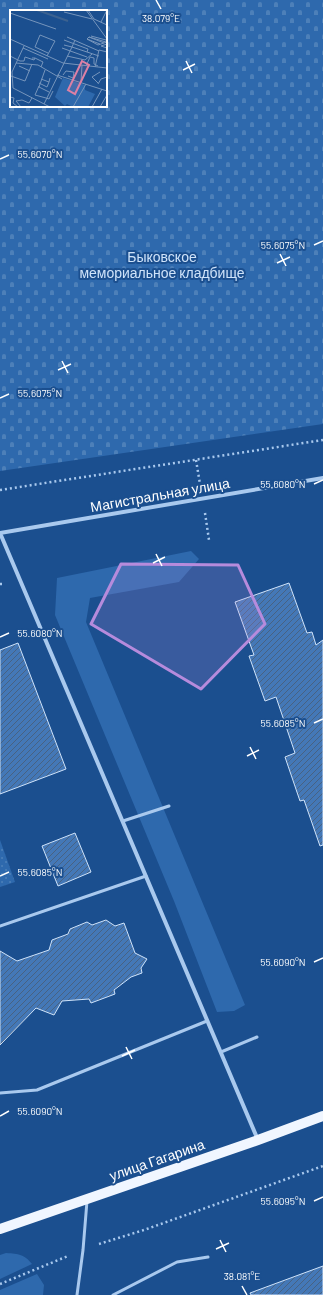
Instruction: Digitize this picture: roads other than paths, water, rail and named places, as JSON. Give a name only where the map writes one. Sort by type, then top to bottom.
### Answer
[{"type":"main road","name":"улица Гагарина","points":[[0,1229],[323,1116]]},
{"type":"street","name":"Магистральная улица","points":[[0,533],[323,478]]},
{"type":"street","points":[[0,533],[258,1140]]},
{"type":"lane","points":[[123,821],[169,806]]},
{"type":"lane","points":[[0,926],[146,876]]},
{"type":"lane","points":[[0,1093],[37,1090],[207,1021]]},
{"type":"lane","points":[[221,1052],[257,1037]]},
{"type":"lane","points":[[77,1295],[83,1250],[87,1199]]},
{"type":"lane","points":[[113,1295],[177,1262],[208,1256]]},
{"type":"park label","name":"Быковское мемориальное кладбище","points":[[162,266]]}]
